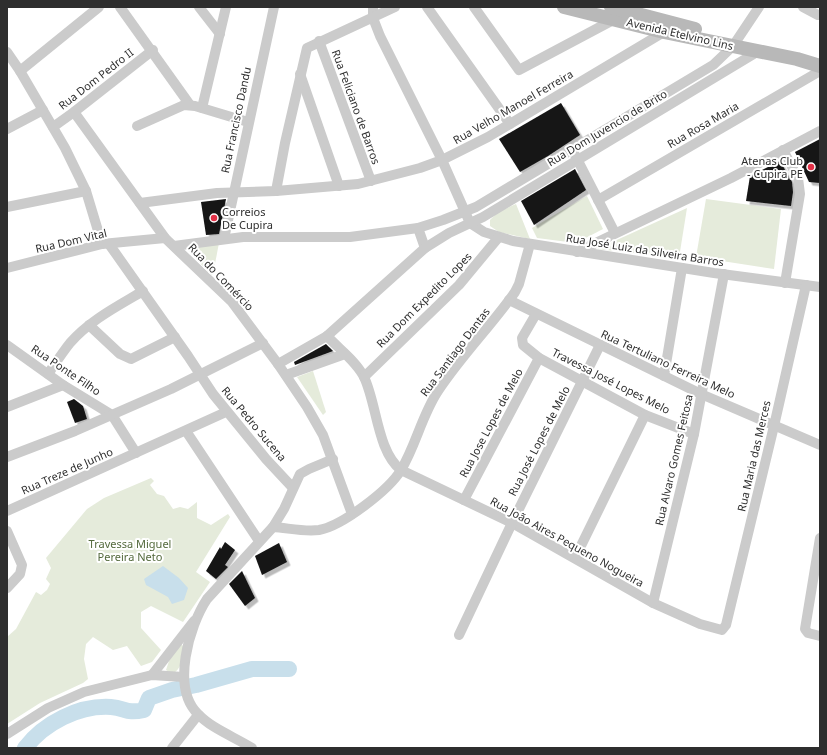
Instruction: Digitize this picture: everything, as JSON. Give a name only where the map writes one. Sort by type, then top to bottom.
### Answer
[{"type":"main road","name":"Avenida Etelvino Lins","points":[[564,7],[613,13],[735,43],[776,50],[797,59],[820,66]]},
{"type":"main road","name":"Avenida Etelvino Lins","points":[[735,43],[757,52],[797,59]]},
{"type":"street","points":[[20,71],[99,7]]},
{"type":"street","points":[[120,7],[153,50],[190,105]]},
{"type":"street","points":[[199,7],[220,34]]},
{"type":"street","points":[[202,108],[226,7]]},
{"type":"street","name":"Rua Francisco Dandu","points":[[224,239],[274,7]]},
{"type":"street","points":[[373,7],[373,18],[380,36],[442,160],[470,223]]},
{"type":"street","points":[[276,191],[306,49],[319,41],[395,7]]},
{"type":"street","points":[[427,7],[510,124]]},
{"type":"street","points":[[474,7],[519,70],[613,13]]},
{"type":"street","name":"Rua Dom Juvencio de Brito","points":[[174,246],[224,239],[350,236],[418,228],[465,213],[700,74],[722,58],[735,43],[759,7]]},
{"type":"street","points":[[803,7],[818,16]]},
{"type":"street","name":"Rua Velho Manoel Ferreira","points":[[140,203],[234,191],[276,191],[339,186],[371,181],[442,160],[510,124],[666,27]]},
{"type":"street","name":"Rua Feliciano de Barros","points":[[319,41],[371,181]]},
{"type":"street","name":"Rua Dom Pedro II","points":[[53,127],[153,50]]},
{"type":"street","name":"Rua Pedro Sucena","points":[[7,52],[53,127],[86,191],[106,244],[143,291],[226,412],[293,488]]},
{"type":"street","name":"Rua Dom Juvencio de Brito","points":[[278,364],[327,336],[425,248],[578,160],[757,52]]},
{"type":"street","name":"Rua Rosa Maria","points":[[598,200],[820,71]]},
{"type":"street","points":[[300,74],[339,186]]},
{"type":"street","points":[[137,126],[172,109],[190,105],[248,122]]},
{"type":"street","points":[[7,129],[43,110]]},
{"type":"street","name":"Rua do Comércio","points":[[74,112],[165,238],[232,302],[286,375],[320,430],[333,459],[352,514]]},
{"type":"street","points":[[577,252],[731,178],[820,131]]},
{"type":"street","points":[[572,149],[615,233]]},
{"type":"street","points":[[783,150],[798,178],[800,194],[785,283]]},
{"type":"street","points":[[7,207],[86,191]]},
{"type":"street","name":"Rua José Luiz da Silveira Barros","points":[[470,223],[484,232],[498,238],[530,244],[682,268],[820,287]]},
{"type":"street","points":[[418,228],[425,248]]},
{"type":"street","name":"Rua Dom Vital","points":[[7,268],[106,244],[165,238]]},
{"type":"street","name":"Rua Dom Expedito Lopes","points":[[364,377],[459,285],[498,238]]},
{"type":"street","name":"Rua Santiago Dantas","points":[[274,527],[318,530],[340,523],[389,485],[401,470],[424,417],[439,389],[509,300],[519,284],[530,244]]},
{"type":"street","points":[[664,376],[682,268]]},
{"type":"street","name":"Rua Alvaro Gomes Feitosa","points":[[653,603],[694,434],[724,274]]},
{"type":"street","name":"Rua Maria das Merces","points":[[722,630],[726,625],[806,286]]},
{"type":"street","points":[[48,374],[70,343],[89,325],[143,291]]},
{"type":"street","name":"Rua Tertuliano Ferreira Melo","points":[[509,300],[701,394],[820,445]]},
{"type":"street","name":"Travessa José Lopes Melo","points":[[536,314],[521,342],[539,358],[645,414],[694,434]]},
{"type":"street","points":[[89,325],[120,354],[131,359],[175,337]]},
{"type":"street","points":[[327,336],[345,354],[364,377],[387,452],[394,464],[401,470]]},
{"type":"street","points":[[7,456],[63,436],[171,389],[263,343]]},
{"type":"street","name":"Rua Ponte Filho","points":[[7,345],[63,385],[112,415]]},
{"type":"street","name":"Rua José Lopes de Melo","points":[[459,635],[512,523],[600,345]]},
{"type":"street","points":[[286,375],[345,354]]},
{"type":"street","name":"Rua Jose Lopes de Melo","points":[[464,500],[539,358]]},
{"type":"street","points":[[7,406],[63,385]]},
{"type":"street","name":"Rua Treze de Junho","points":[[7,511],[226,412]]},
{"type":"street","points":[[575,558],[645,414]]},
{"type":"street","points":[[112,415],[136,454]]},
{"type":"street","points":[[186,431],[259,541]]},
{"type":"street","points":[[152,675],[196,619],[207,600],[259,541],[274,527],[284,509],[297,479],[304,471],[333,459]]},
{"type":"street","name":"Rua João Aires Pequeno Nogueira","points":[[401,470],[512,523],[653,603],[700,624],[722,630]]},
{"type":"street","points":[[7,531],[21,561],[22,571],[7,588]]},
{"type":"street","points":[[820,538],[805,630],[808,633],[820,636]]},
{"type":"street","points":[[196,619],[184,680],[195,711],[210,724],[252,748]]},
{"type":"street","points":[[7,734],[48,708],[84,692],[152,675],[184,680]]},
{"type":"street","points":[[172,748],[195,711]]},
{"type":"green space","points":[[587,196],[603,229],[576,243],[537,238],[532,228]]},
{"type":"green space","points":[[706,199],[781,209],[774,269],[696,257]]},
{"type":"green space","points":[[516,204],[530,239],[499,232],[490,226],[490,220],[498,212]]},
{"type":"green space","points":[[687,208],[679,258],[597,249]]},
{"type":"green space","points":[[219,243],[213,274],[211,275],[188,250],[191,247]]},
{"type":"green space","points":[[313,371],[326,412],[323,415],[297,377]]},
{"type":"green space","name":"Travessa Miguel Pereira Neto","points":[[151,478],[154,481],[150,485],[157,494],[164,496],[173,509],[180,507],[188,509],[197,502],[197,518],[211,525],[228,514],[230,517],[196,572],[210,582],[183,622],[151,606],[141,612],[141,628],[161,650],[152,662],[141,666],[127,646],[113,650],[93,637],[86,644],[84,659],[88,679],[83,683],[40,703],[7,724],[7,637],[16,629],[36,592],[41,595],[47,590],[50,584],[46,579],[51,568],[46,558],[87,509],[104,498]]},
{"type":"green space","points":[[181,644],[185,648],[180,667],[172,674],[166,670],[170,658]]},
{"type":"water","points":[[163,566],[179,578],[188,588],[184,600],[172,604],[168,597],[146,585],[144,579]]},
{"type":"building","points":[[561,103],[580,135],[520,172],[499,139]]},
{"type":"building","name":"Atenas Club - Cupira PE","points":[[820,139],[820,183],[809,182],[795,152]]},
{"type":"building","points":[[780,161],[792,182],[793,192],[791,206],[746,201],[750,176]]},
{"type":"building","points":[[575,169],[586,190],[534,225],[521,201]]},
{"type":"building","name":"Correios De Cupira","points":[[226,199],[219,234],[206,235],[201,202]]},
{"type":"building","points":[[326,344],[333,351],[295,365],[294,362]]},
{"type":"building","points":[[74,399],[83,406],[87,419],[75,423],[67,402]]},
{"type":"building","points":[[225,542],[235,550],[225,565],[228,567],[216,579],[206,571],[220,547],[221,549]]},
{"type":"building","points":[[279,543],[287,562],[262,575],[255,556]]},
{"type":"building","points":[[242,571],[255,598],[245,606],[229,584]]},
{"type":"waterway","points":[[25,748],[42,731],[63,717],[87,709],[111,707],[133,711],[144,710],[149,698],[172,690],[196,685],[252,669],[289,669]]},
{"type":"place","name":"Atenas Club - Cupira PE","points":[[811,167]]},
{"type":"place","name":"Correios De Cupira","points":[[214,218]]}]
